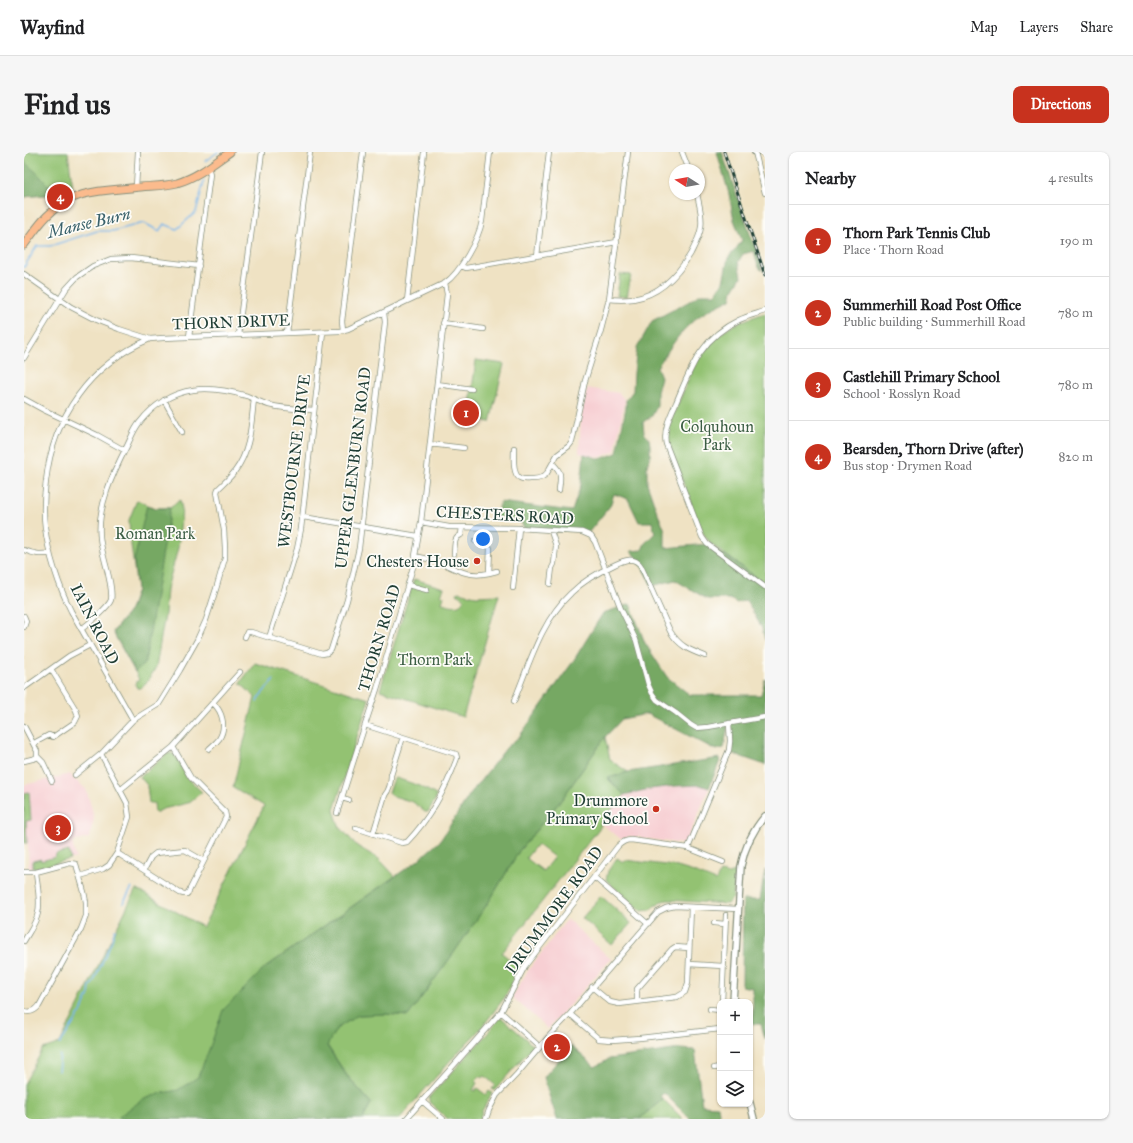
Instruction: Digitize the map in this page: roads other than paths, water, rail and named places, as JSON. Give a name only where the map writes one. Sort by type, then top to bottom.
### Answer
[{"type":"main road","points":[[24,245],[47,216],[70,199],[85,193],[176,183],[193,177],[230,152]]},
{"type":"street","points":[[136,188],[138,152]]},
{"type":"street","points":[[238,335],[262,152]]},
{"type":"street","points":[[287,333],[310,152]]},
{"type":"street","points":[[343,330],[342,321],[363,152]]},
{"type":"street","points":[[407,301],[424,152]]},
{"type":"street","points":[[446,283],[455,275],[461,266],[476,238],[481,225],[490,152]]},
{"type":"street","points":[[537,256],[549,152]]},
{"type":"street","points":[[514,448],[516,476],[520,479],[541,478],[547,473],[557,455],[569,446],[574,437],[583,386],[601,330],[609,299],[628,152]]},
{"type":"street","points":[[682,152],[687,164]]},
{"type":"street","points":[[755,152],[765,193]]},
{"type":"street","points":[[189,337],[210,174],[208,167]]},
{"type":"street","points":[[609,299],[628,300],[648,295],[665,284],[679,270],[693,248],[701,227],[701,216],[697,200]]},
{"type":"street","points":[[461,266],[466,268],[617,242]]},
{"type":"street","points":[[24,358],[59,299],[70,284],[84,271],[100,262],[111,259],[131,258],[199,266]]},
{"type":"street","name":"THORN DRIVE","points":[[24,274],[59,299],[82,313],[96,320],[150,339],[343,330],[384,313],[446,283]]},
{"type":"street","name":"THORN ROAD","points":[[337,813],[377,689],[408,585],[415,556],[421,522],[437,384],[447,294],[446,283]]},
{"type":"street","points":[[765,311],[740,319],[730,324],[719,332],[701,350],[691,367],[665,434],[666,444],[702,537],[707,544],[765,587]]},
{"type":"street","name":"UPPER GLENBURN ROAD","points":[[244,637],[246,633],[249,632],[322,654],[331,650],[356,566],[362,527],[385,322],[384,313]]},
{"type":"street","points":[[443,324],[483,329]]},
{"type":"street","name":"WESTBOURNE DRIVE","points":[[269,638],[297,549],[303,518],[323,332]]},
{"type":"street","name":"IAIN ROAD","points":[[133,720],[62,593],[50,553],[45,527],[44,492],[52,450],[63,419],[76,398],[97,373],[115,358],[150,339]]},
{"type":"street","points":[[437,384],[472,389]]},
{"type":"street","points":[[81,629],[108,605],[112,594],[100,544],[99,522],[113,474],[139,423],[155,407],[164,400],[186,391],[208,389],[245,396],[276,406],[314,410]]},
{"type":"street","points":[[75,775],[101,754],[133,720],[159,704],[190,654],[206,620],[225,558],[226,548],[224,530],[217,492],[218,489],[235,472],[245,454],[250,438],[254,399]]},
{"type":"street","points":[[24,400],[98,435],[124,450]]},
{"type":"street","points":[[164,400],[182,432]]},
{"type":"street","points":[[430,444],[464,448]]},
{"type":"street","points":[[553,464],[560,474],[559,490]]},
{"type":"street","points":[[303,518],[418,536]]},
{"type":"street","name":"CHESTERS ROAD","points":[[421,522],[449,527],[519,528],[582,532],[591,536],[606,568],[621,609],[636,640],[648,684],[657,700],[696,728],[765,717]]},
{"type":"street","points":[[454,554],[455,541],[457,537],[462,536],[462,527]]},
{"type":"street","points":[[513,588],[519,528]]},
{"type":"street","points":[[550,584],[549,567],[554,564],[556,546],[552,531]]},
{"type":"street","points":[[475,541],[487,545],[490,548],[490,573]]},
{"type":"street","points":[[24,550],[42,555],[50,553]]},
{"type":"street","points":[[415,556],[434,560],[457,571],[469,574],[483,575],[497,570]]},
{"type":"street","points":[[514,701],[538,642],[554,613],[570,593],[606,568],[628,559],[638,562],[642,566],[674,638],[679,644],[705,656]]},
{"type":"street","points":[[408,585],[427,590]]},
{"type":"street","points":[[24,616],[26,621],[24,627]]},
{"type":"street","points":[[24,688],[50,669],[90,645]]},
{"type":"street","points":[[36,742],[49,735],[53,736],[75,722],[78,716],[78,713],[50,669]]},
{"type":"street","points":[[120,790],[173,747],[240,672]]},
{"type":"street","points":[[209,749],[219,739],[223,726],[222,715],[219,708],[213,702]]},
{"type":"street","points":[[688,848],[729,750],[729,723]]},
{"type":"street","points":[[356,828],[402,843],[407,842],[429,816],[450,778],[458,758],[456,754],[365,725]]},
{"type":"street","points":[[24,726],[37,750],[37,756],[43,762],[52,781]]},
{"type":"street","points":[[373,834],[385,795],[388,792],[391,774],[403,737]]},
{"type":"street","points":[[117,853],[184,894],[187,894],[189,891],[226,817],[225,812],[191,778],[173,747]]},
{"type":"street","points":[[80,876],[103,869],[109,865],[117,853],[129,817],[127,803],[101,754]]},
{"type":"street","points":[[24,761],[36,758],[37,756]]},
{"type":"street","points":[[342,798],[349,800]]},
{"type":"street","points":[[733,999],[740,872],[746,847],[753,832],[765,816]]},
{"type":"street","name":"DRUMMORE ROAD","points":[[406,1119],[501,1012],[526,966],[618,846],[625,841],[631,840],[688,848],[722,862]]},
{"type":"street","points":[[144,870],[151,857],[156,853],[185,850],[204,861]]},
{"type":"street","points":[[24,872],[36,872],[70,863],[76,864],[86,902],[86,916],[84,923],[39,1006],[33,1011],[24,1011]]},
{"type":"street","points":[[24,941],[38,912],[39,905],[36,872]]},
{"type":"street","points":[[594,877],[648,924]]},
{"type":"street","points":[[486,1119],[497,1095],[570,1014],[658,912],[675,906],[738,909]]},
{"type":"street","points":[[592,987],[610,1002],[619,1004],[677,997],[684,992],[688,983],[691,907]]},
{"type":"street","points":[[722,999],[726,915]]},
{"type":"street","points":[[714,922],[725,924]]},
{"type":"street","points":[[637,1001],[637,989],[672,949],[674,947],[689,948]]},
{"type":"street","points":[[689,964],[723,966]]},
{"type":"street","points":[[710,1009],[717,1010]]},
{"type":"street","points":[[501,1012],[540,1047]]},
{"type":"street","points":[[570,1014],[599,1039],[612,1040],[640,1038],[717,1029]]},
{"type":"street","points":[[422,1102],[443,1119]]},
{"type":"street","points":[[751,1107],[754,1119]]},
{"type":"waterway","name":"Manse Burn","points":[[205,161],[218,152]]},
{"type":"waterway","name":"Manse Burn","points":[[24,267],[37,246],[50,246],[97,231],[113,231],[144,223],[159,231],[164,224],[177,229],[196,212],[204,181]]},
{"type":"waterway","points":[[257,702],[259,697],[274,680]]},
{"type":"waterway","points":[[123,903],[132,888]]},
{"type":"waterway","points":[[60,1044],[81,1012],[89,994],[90,986],[93,983],[112,940],[115,929]]},
{"type":"waterway","points":[[58,1071],[60,1055]]},
{"type":"railway","points":[[724,152],[765,275]]},
{"type":"place","name":"Bearsden, Thorn Drive (after)","points":[[60,197]]},
{"type":"place","name":"Thorn Park Tennis Club","points":[[466,413]]},
{"type":"place","name":"Chesters House","points":[[477,561]]},
{"type":"place","name":"Drummore Primary School","points":[[656,809]]},
{"type":"place","name":"Castlehill Primary School","points":[[58,828]]},
{"type":"place","name":"Summerhill Road Post Office","points":[[557,1047]]},
{"type":"park label","name":"Colquhoun Park","points":[[717,435]]},
{"type":"park label","name":"Roman Park","points":[[155,533]]},
{"type":"park label","name":"Thorn Park","points":[[435,659]]}]
